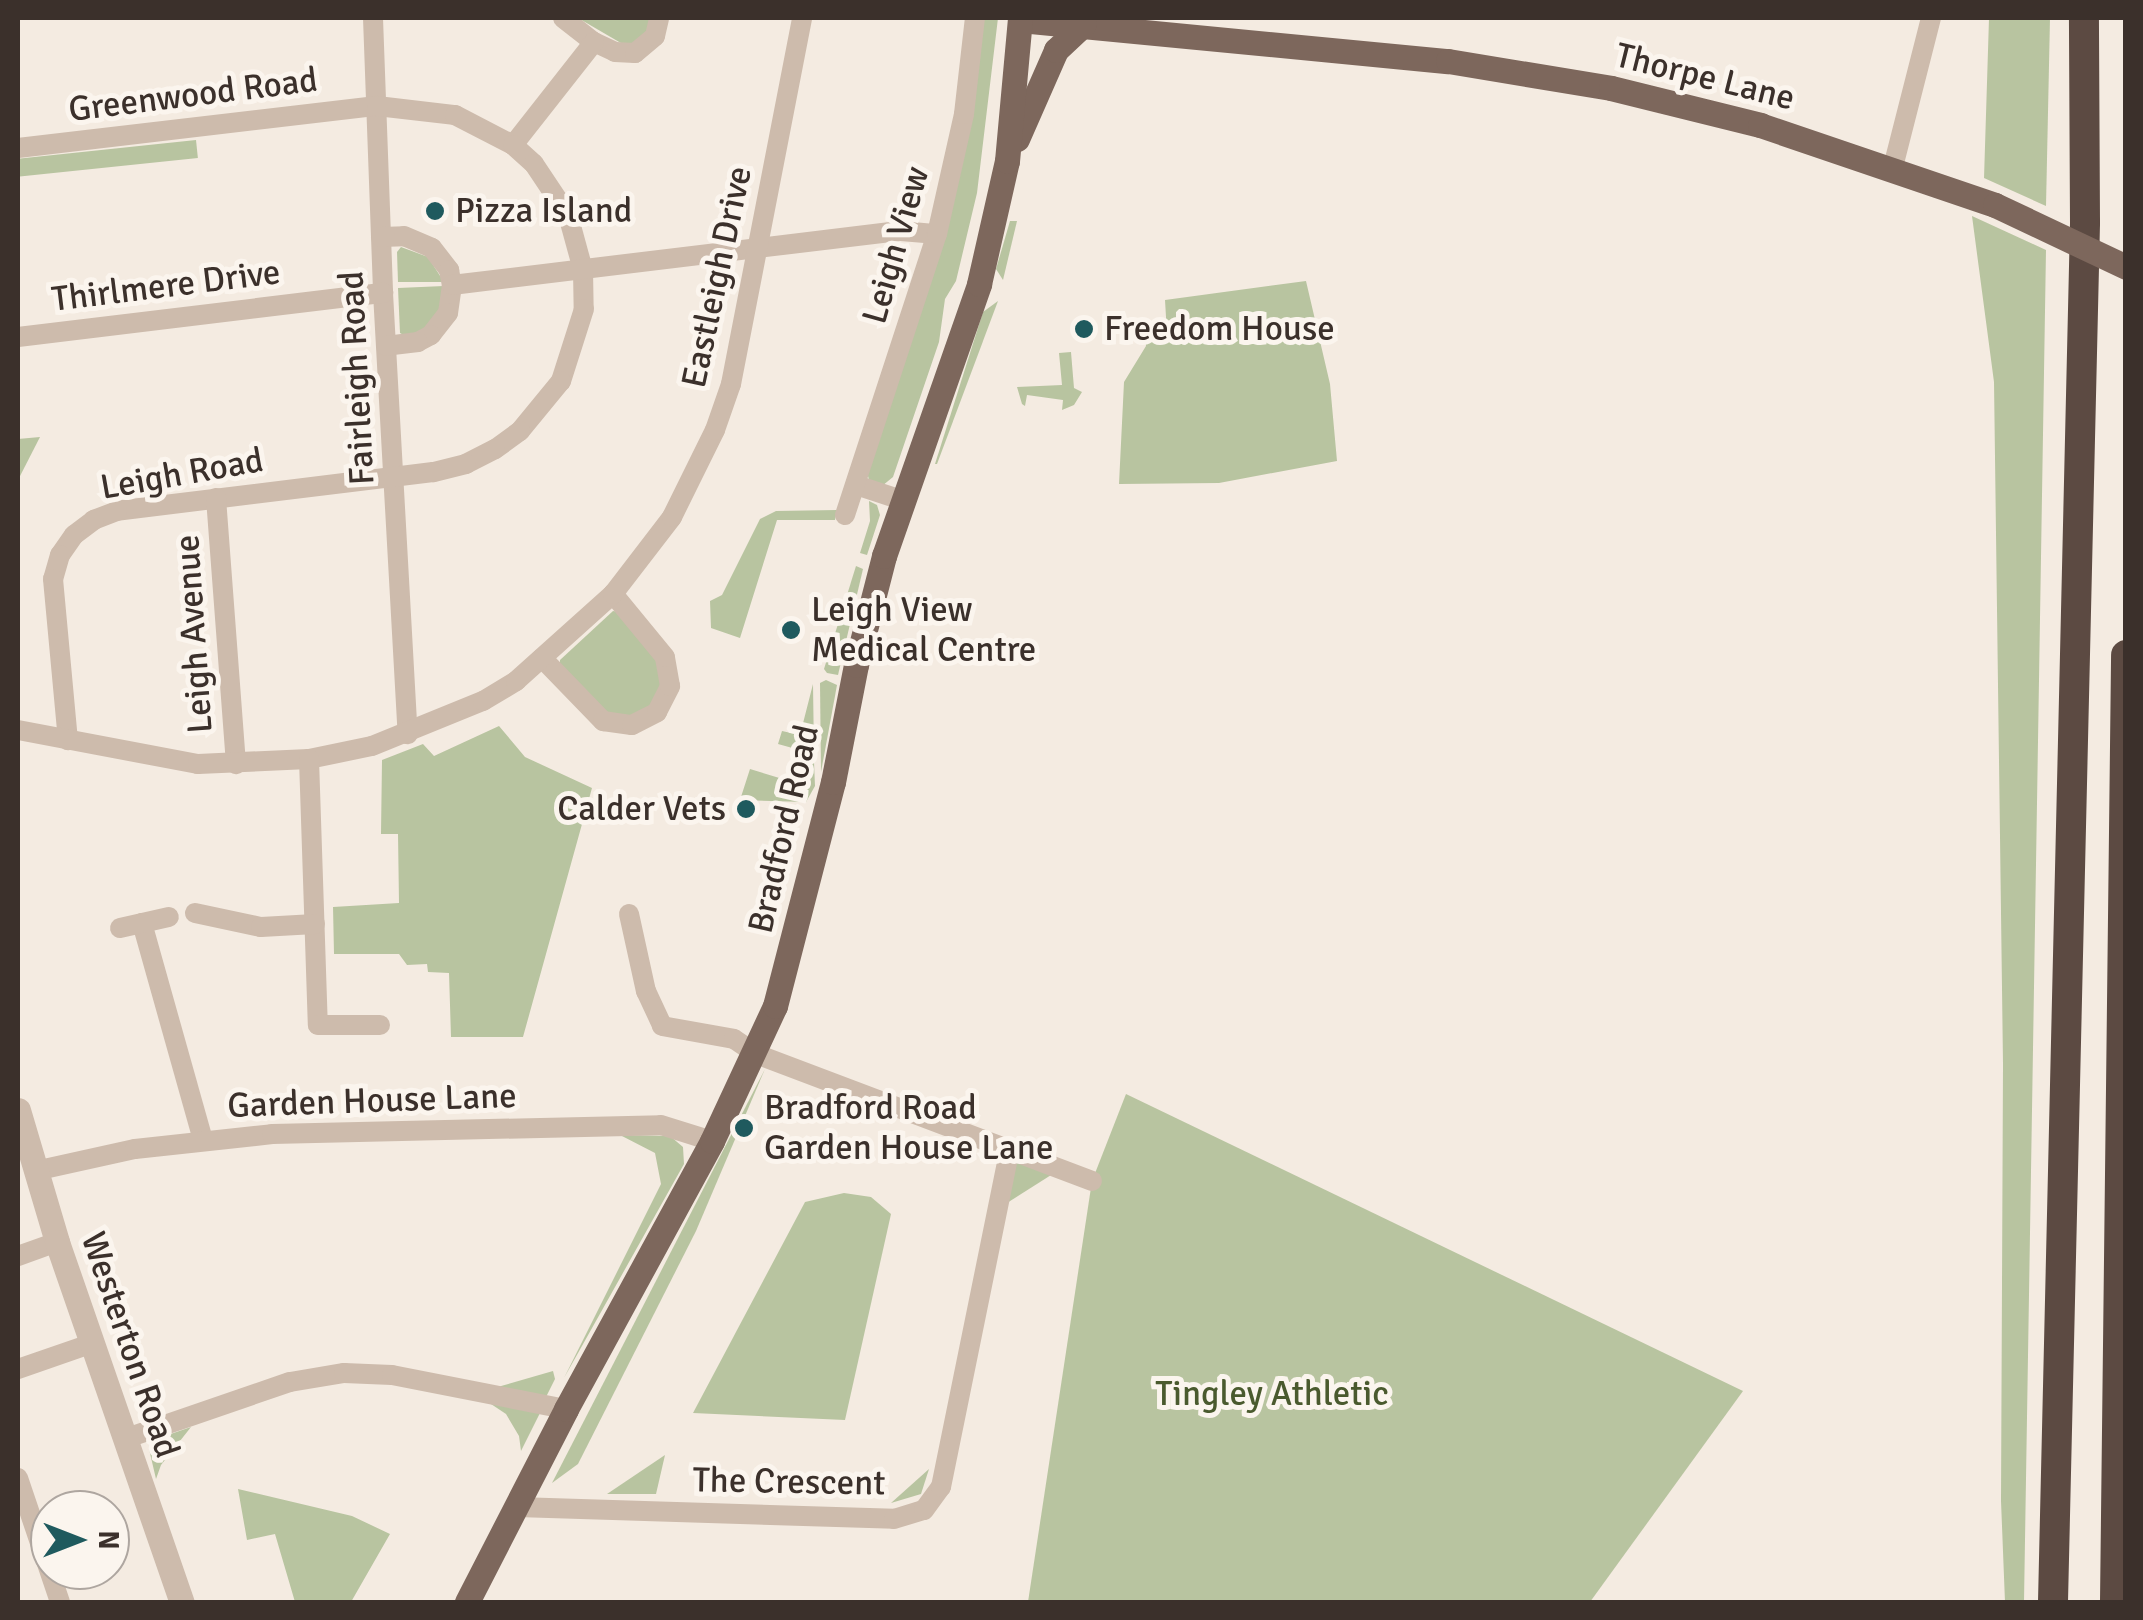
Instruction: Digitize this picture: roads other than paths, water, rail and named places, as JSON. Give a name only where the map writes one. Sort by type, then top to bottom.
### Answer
[{"type":"highway","points":[[2053,1602],[2083,338],[2084,18]]},
{"type":"highway","points":[[2115,1602],[2126,655]]},
{"type":"main road","name":"Thorpe Lane","points":[[1020,19],[1080,21],[1448,61],[1611,88],[1760,125],[1892,167],[1995,205],[2126,267]]},
{"type":"main road","name":"Bradford Road","points":[[467,1602],[756,1054],[792,948],[834,782],[856,665],[902,500],[978,284],[1007,161],[1020,19]]},
{"type":"main road","points":[[1007,161],[1056,50],[1080,21]]},
{"type":"street","name":"Fairleigh Road","points":[[373,18],[383,293],[408,734]]},
{"type":"street","points":[[563,18],[594,42],[616,52],[635,53],[655,36],[659,18]]},
{"type":"street","name":"Eastleigh Drive","points":[[18,730],[149,757],[236,764],[308,759],[408,734],[483,701],[516,681],[613,594],[672,517],[715,430],[743,340],[756,250],[802,18]]},
{"type":"street","name":"Leigh View","points":[[844,515],[937,234],[964,114],[975,18]]},
{"type":"street","points":[[1892,167],[1931,18]]},
{"type":"street","points":[[513,144],[594,42]]},
{"type":"street","name":"Greenwood Road","points":[[18,148],[376,106],[456,115],[513,144]]},
{"type":"street","name":"Leigh Road","points":[[68,740],[52,604],[53,579],[60,556],[84,527],[117,511],[466,464],[520,431],[561,381],[575,348],[584,309],[583,270],[568,215],[555,191],[513,144]]},
{"type":"street","points":[[452,285],[901,231],[937,234]]},
{"type":"street","points":[[381,236],[404,236],[432,248],[448,270],[452,285],[448,313],[431,335],[418,342],[386,346]]},
{"type":"street","name":"Thirlmere Drive","points":[[18,337],[383,293]]},
{"type":"street","points":[[856,485],[902,500]]},
{"type":"street","name":"Leigh Avenue","points":[[216,498],[236,764]]},
{"type":"street","points":[[542,658],[603,720],[632,725],[657,712],[670,686],[665,657],[613,594]]},
{"type":"street","points":[[308,759],[318,1025],[380,1025]]},
{"type":"street","points":[[195,913],[261,926],[316,924]]},
{"type":"street","points":[[629,914],[646,991],[662,1026],[734,1039],[756,1054],[1092,1181]]},
{"type":"street","points":[[120,928],[169,918]]},
{"type":"street","points":[[142,923],[204,1140]]},
{"type":"street","name":"Westerton Road","points":[[18,1110],[57,1242],[182,1602]]},
{"type":"street","name":"Garden House Lane","points":[[35,1171],[204,1140],[272,1134],[662,1125],[712,1141]]},
{"type":"street","name":"The Crescent","points":[[517,1507],[894,1518],[924,1510],[941,1487],[1010,1150]]},
{"type":"street","points":[[18,1256],[57,1242]]},
{"type":"street","points":[[18,1369],[94,1343]]},
{"type":"street","points":[[126,1438],[260,1392],[344,1373],[392,1375],[566,1408]]},
{"type":"street","points":[[18,1478],[60,1602]]},
{"type":"place","name":"Pizza Island","points":[[435,211]]},
{"type":"place","name":"Freedom House","points":[[1084,329]]},
{"type":"place","name":"Leigh View Medical Centre","points":[[791,630]]},
{"type":"place","name":"Calder Vets","points":[[746,809]]},
{"type":"place","name":"Bradford Road Garden House Lane","points":[[744,1128]]},
{"type":"park label","name":"Tingley Athletic","points":[[1272,1394]]}]
